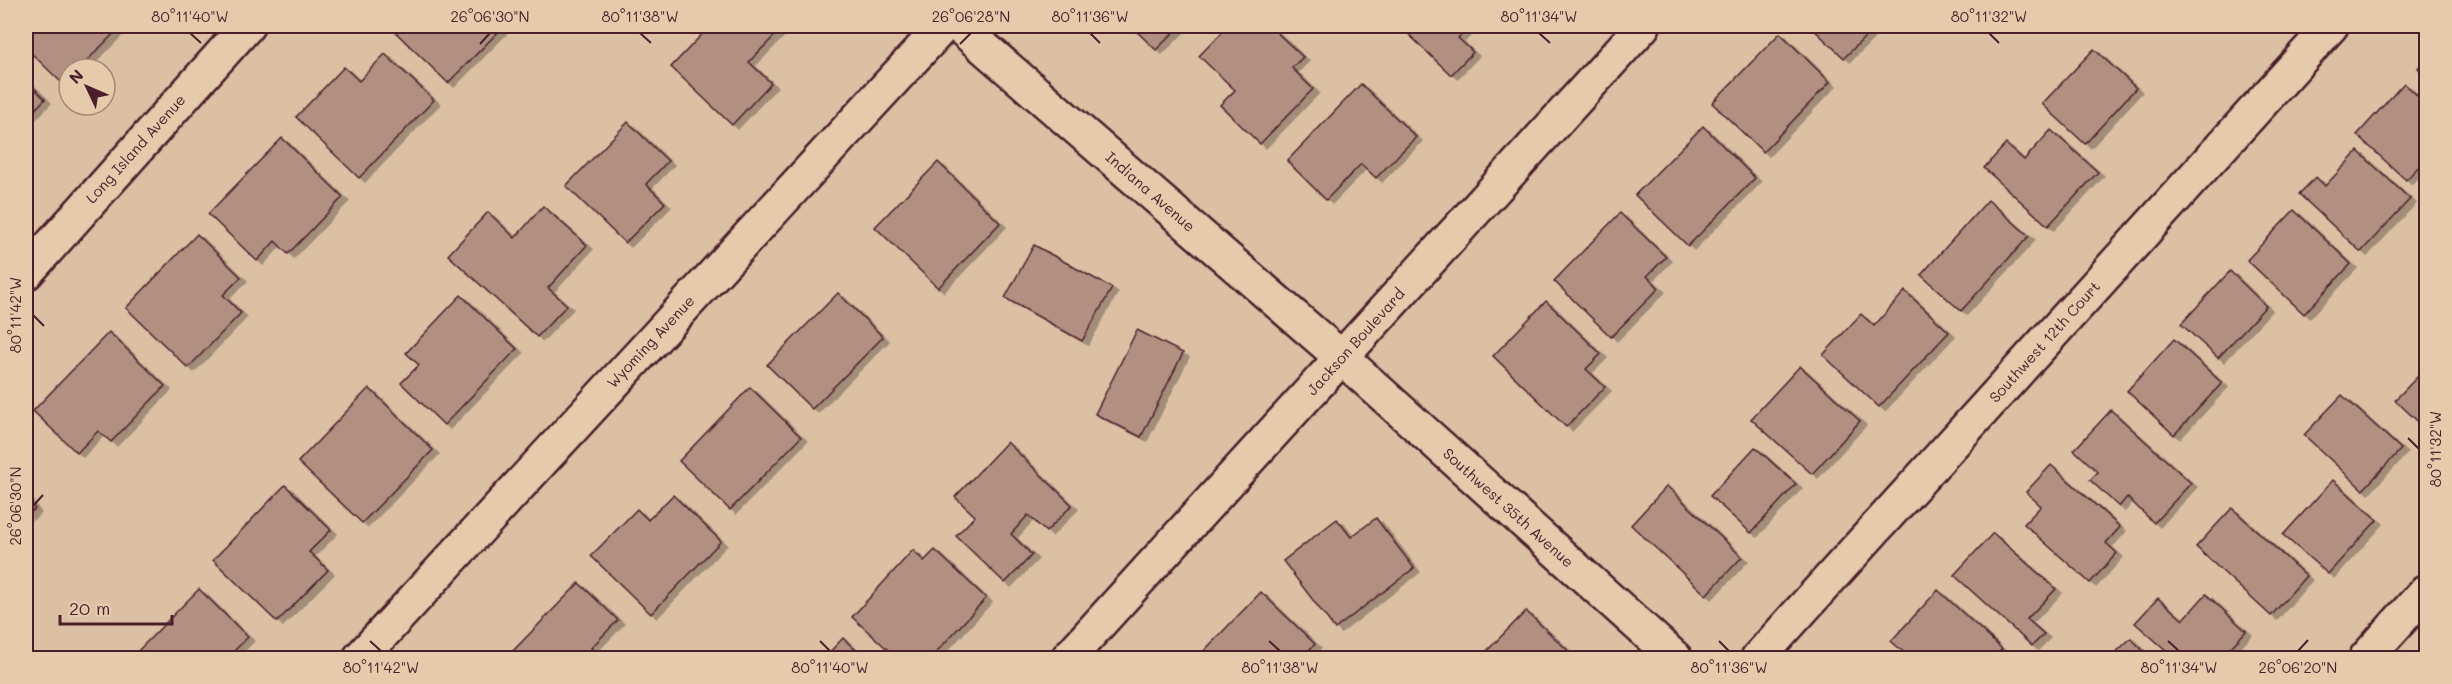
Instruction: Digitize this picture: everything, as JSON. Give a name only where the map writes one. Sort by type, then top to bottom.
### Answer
[{"type":"street","name":"Long Island Avenue","points":[[26,273],[247,26]]},
{"type":"street","name":"Wyoming Avenue","points":[[360,658],[943,26]]},
{"type":"street","name":"Indiana Avenue","points":[[959,26],[1342,358]]},
{"type":"street","name":"Jackson Boulevard","points":[[1068,658],[1643,26]]},
{"type":"street","name":"Southwest 12th Court","points":[[1758,658],[2331,26]]},
{"type":"street","name":"Southwest 35th Avenue","points":[[1342,358],[1675,658]]},
{"type":"street","points":[[2366,658],[2427,591]]},
{"type":"building","points":[[26,26],[121,26],[91,57],[57,57],[57,78],[26,48]]},
{"type":"building","points":[[389,26],[499,26],[502,28],[448,83]]},
{"type":"building","points":[[710,26],[784,26],[749,62],[771,83],[732,125],[671,67]]},
{"type":"building","points":[[1131,26],[1180,26],[1156,50]]},
{"type":"building","points":[[1228,26],[1270,26],[1303,57],[1292,68],[1313,89],[1260,144],[1220,105],[1235,90],[1199,56]]},
{"type":"building","points":[[1400,26],[1470,26],[1458,38],[1473,52],[1451,75]]},
{"type":"building","points":[[1810,26],[1876,26],[1844,58]]},
{"type":"building","points":[[1780,33],[1830,82],[1763,152],[1712,103]]},
{"type":"building","points":[[2094,49],[2136,88],[2085,144],[2042,104]]},
{"type":"building","points":[[385,54],[434,100],[359,178],[296,117],[344,67],[359,81]]},
{"type":"building","points":[[2426,59],[2426,76],[2418,68]]},
{"type":"building","points":[[26,80],[45,99],[26,119]]},
{"type":"building","points":[[2404,83],[2426,104],[2426,159],[2406,180],[2357,135]]},
{"type":"building","points":[[1361,84],[1416,137],[1376,178],[1361,164],[1326,200],[1287,161]]},
{"type":"building","points":[[628,122],[668,161],[646,184],[665,203],[625,243],[566,186]]},
{"type":"building","points":[[1703,126],[1755,178],[1688,246],[1635,195]]},
{"type":"building","points":[[2051,130],[2098,172],[2048,226],[1984,168],[2006,144],[2024,160]]},
{"type":"building","points":[[282,138],[343,197],[288,254],[275,241],[257,261],[208,214]]},
{"type":"building","points":[[2358,151],[2410,199],[2361,252],[2299,194],[2316,177],[2325,186]]},
{"type":"building","points":[[938,162],[1000,223],[938,288],[875,227]]},
{"type":"building","points":[[1988,200],[2029,236],[1961,311],[1921,275]]},
{"type":"building","points":[[543,206],[587,245],[548,288],[567,305],[537,337],[448,255],[488,212],[515,238]]},
{"type":"building","points":[[2294,210],[2351,264],[2304,314],[2247,260]]},
{"type":"building","points":[[1620,213],[1666,257],[1647,276],[1659,288],[1611,337],[1554,281]]},
{"type":"building","points":[[197,234],[241,277],[223,295],[241,313],[188,368],[126,308]]},
{"type":"building","points":[[1034,245],[1112,288],[1082,341],[1005,298]]},
{"type":"building","points":[[2230,271],[2266,306],[2218,358],[2181,324]]},
{"type":"building","points":[[1905,291],[1949,332],[1879,407],[1823,355],[1861,314],[1874,326]]},
{"type":"building","points":[[838,293],[883,337],[812,409],[767,365]]},
{"type":"building","points":[[461,295],[517,349],[444,425],[401,383],[419,365],[406,353]]},
{"type":"building","points":[[1546,301],[1601,354],[1586,369],[1605,387],[1566,427],[1493,356]]},
{"type":"building","points":[[1137,330],[1183,353],[1141,437],[1095,414]]},
{"type":"building","points":[[109,332],[165,386],[111,442],[98,431],[77,453],[33,411]]},
{"type":"building","points":[[2174,339],[2222,383],[2174,435],[2127,391]]},
{"type":"building","points":[[1800,366],[1860,421],[1812,474],[1751,419]]},
{"type":"building","points":[[2421,373],[2426,378],[2426,429],[2395,400]]},
{"type":"building","points":[[750,387],[801,437],[730,510],[679,461]]},
{"type":"building","points":[[369,388],[433,450],[362,523],[298,462]]},
{"type":"building","points":[[2342,395],[2401,449],[2363,490],[2304,435]]},
{"type":"building","points":[[2111,410],[2191,483],[2154,523],[2127,497],[2119,507],[2090,480],[2098,472],[2074,450]]},
{"type":"building","points":[[1007,442],[1072,505],[1046,532],[1028,515],[1011,534],[1032,555],[1005,583],[956,536],[975,516],[955,497]]},
{"type":"building","points":[[1755,447],[1796,484],[1751,533],[1710,496]]},
{"type":"building","points":[[2051,465],[2120,527],[2106,543],[2117,553],[2090,583],[2024,524],[2041,506],[2026,492]]},
{"type":"building","points":[[2333,480],[2377,520],[2328,574],[2283,535]]},
{"type":"building","points":[[285,485],[331,530],[309,552],[328,570],[277,622],[213,560]]},
{"type":"building","points":[[1667,486],[1742,557],[1706,595],[1631,525]]},
{"type":"building","points":[[673,495],[721,541],[651,614],[591,556],[637,509],[648,520]]},
{"type":"building","points":[[26,496],[35,509],[26,516]]},
{"type":"building","points":[[2232,508],[2306,576],[2271,616],[2196,547]]},
{"type":"building","points":[[1376,518],[1414,568],[1335,629],[1283,561],[1337,519],[1351,537]]},
{"type":"building","points":[[1993,533],[2056,589],[2027,619],[2044,634],[2032,646],[1954,575]]},
{"type":"building","points":[[913,550],[924,561],[935,550],[986,598],[931,658],[897,658],[852,617]]},
{"type":"building","points":[[579,583],[618,620],[591,648],[601,658],[515,658],[510,654]]},
{"type":"building","points":[[199,589],[248,637],[227,658],[131,658]]},
{"type":"building","points":[[1938,590],[2002,649],[1993,658],[1910,658],[1891,641]]},
{"type":"building","points":[[1261,592],[1315,644],[1301,658],[1197,658]]},
{"type":"building","points":[[2206,594],[2246,631],[2221,658],[2175,658],[2135,623],[2158,598],[2183,620]]},
{"type":"building","points":[[1526,611],[1576,658],[1485,658],[1482,656]]},
{"type":"building","points":[[843,638],[864,658],[824,658]]},
{"type":"building","points":[[2131,638],[2150,658],[2110,658]]}]
